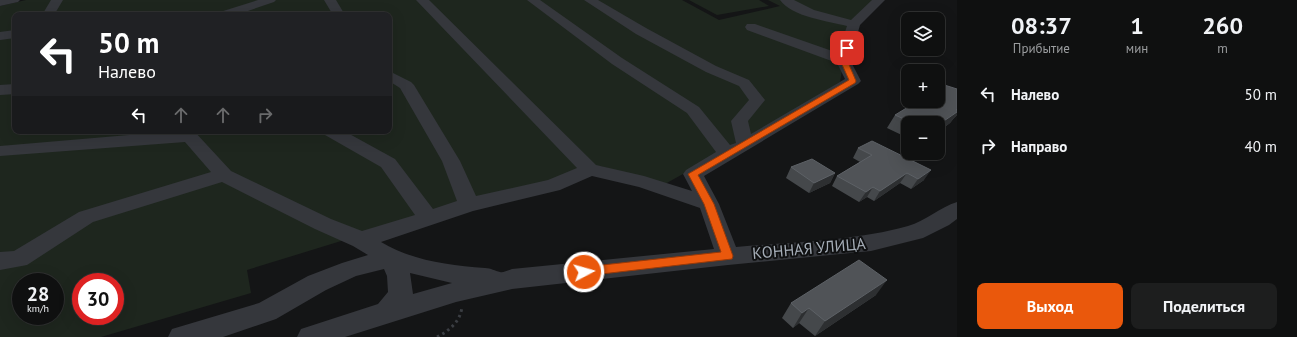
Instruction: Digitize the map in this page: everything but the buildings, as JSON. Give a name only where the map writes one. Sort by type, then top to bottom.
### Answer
[{"type":"street","points":[[0,3],[14,0]]},
{"type":"street","points":[[50,12],[57,0]]},
{"type":"street","points":[[233,12],[270,0]]},
{"type":"street","points":[[330,0],[337,12]]},
{"type":"street","points":[[422,0],[590,170],[644,182],[709,204]]},
{"type":"street","points":[[533,0],[617,61],[693,110],[727,154]]},
{"type":"street","points":[[590,0],[641,32],[710,70],[744,83],[757,100],[739,121],[745,145]]},
{"type":"street","points":[[786,0],[792,5],[810,12],[854,24]]},
{"type":"street","points":[[728,256],[709,204],[693,174],[853,81],[843,60],[854,24],[879,0]]},
{"type":"street","points":[[751,27],[843,60]]},
{"type":"street","points":[[0,36],[12,34]]},
{"type":"street","points":[[392,77],[406,85],[451,161],[469,205]]},
{"type":"street","points":[[0,90],[12,89]]},
{"type":"street","points":[[0,151],[187,134],[224,175],[323,224],[361,240],[390,258],[418,267],[459,276],[512,279]]},
{"type":"street","points":[[336,134],[388,163],[429,219]]},
{"type":"street","points":[[361,240],[469,205],[553,185],[590,170]]},
{"type":"street","points":[[0,261],[19,259],[86,217],[224,175]]},
{"type":"street","name":"КОННАЯ УЛИЦА","points":[[512,279],[728,256],[871,243],[915,232],[941,220],[957,209]]},
{"type":"street","points":[[387,312],[401,295],[400,276],[390,258]]},
{"type":"street","points":[[181,337],[216,328],[267,310],[317,283],[350,269],[390,258]]},
{"type":"street","points":[[310,337],[387,312],[456,292],[512,279]]},
{"type":"path","points":[[437,337],[448,332],[458,322],[462,309],[456,292]]},
{"type":"shaded area","points":[[26,0],[682,0],[719,20],[780,6],[768,0],[875,0],[850,22],[840,82],[787,116],[665,184],[600,166],[367,233],[247,270],[251,293],[101,337],[0,337],[0,6]]},
{"type":"shaded area","points":[[689,0],[759,0],[769,6],[717,15]]},
{"type":"route","points":[[584,272],[728,256],[709,204],[693,174],[853,81],[843,60],[847,48]]}]
